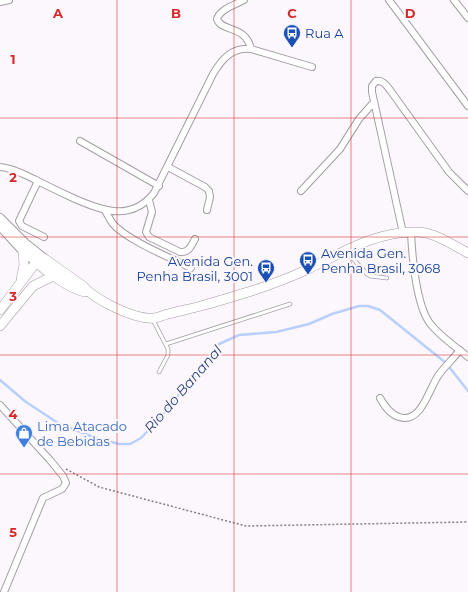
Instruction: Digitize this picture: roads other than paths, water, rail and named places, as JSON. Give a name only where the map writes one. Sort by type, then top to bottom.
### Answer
[{"type":"main road","points":[[0,310],[20,285],[31,268],[41,261],[56,272],[83,286],[88,292],[122,311],[153,318],[268,285],[305,270],[345,250],[378,238],[407,232],[420,232],[439,238],[468,253]]},
{"type":"main road","points":[[20,285],[24,265],[23,252]]},
{"type":"main road","points":[[56,272],[64,282],[80,291],[88,292]]},
{"type":"main road","points":[[0,326],[33,286],[56,272]]},
{"type":"main road","points":[[27,294],[48,284],[64,282]]},
{"type":"street","points":[[0,2],[9,0]]},
{"type":"street","points":[[244,0],[222,12],[217,19],[220,24],[243,34],[248,38],[251,49]]},
{"type":"street","points":[[389,0],[468,106]]},
{"type":"street","points":[[454,0],[468,18]]},
{"type":"street","points":[[0,167],[15,170],[105,211],[116,212],[131,210],[149,200],[159,186],[218,66],[226,56],[236,50],[244,48],[312,67]]},
{"type":"street","points":[[468,190],[449,172],[390,90],[384,83],[380,81],[376,82],[372,86],[374,102],[407,232],[422,308],[425,316],[434,328],[468,356]]},
{"type":"street","points":[[301,191],[340,149],[359,119],[374,102]]},
{"type":"street","points":[[80,141],[159,186]]},
{"type":"street","points":[[168,167],[210,191],[210,197],[206,210]]},
{"type":"street","points":[[38,181],[19,221],[22,226],[44,237]]},
{"type":"street","points":[[149,200],[152,212],[146,232],[149,237],[180,252],[188,251],[195,239]]},
{"type":"street","points":[[105,211],[110,220],[118,229],[148,247],[191,268]]},
{"type":"street","points":[[0,218],[41,261]]},
{"type":"street","points":[[0,226],[23,252],[41,261]]},
{"type":"street","points":[[380,398],[384,406],[390,412],[403,418],[410,418],[416,415],[439,374],[460,350]]},
{"type":"street","points":[[0,405],[50,460],[63,476],[66,483],[62,489],[42,498],[4,592]]},
{"type":"lane","points":[[345,250],[367,274],[387,278]]},
{"type":"lane","points":[[166,344],[290,304]]},
{"type":"lane","points":[[153,318],[168,349],[168,355],[159,372]]},
{"type":"waterway","name":"Rio do Bananal","points":[[0,380],[26,402],[58,423],[93,437],[119,444],[130,444],[141,438],[161,417],[219,344],[239,335],[276,332],[309,324],[332,314],[359,306],[368,306],[380,310],[446,363],[468,391]]},
{"type":"place","name":"Rua A","points":[[292,48]]},
{"type":"place","name":"Avenida Gen. Penha Brasil, 3068","points":[[308,275]]},
{"type":"place","name":"Avenida Gen. Penha Brasil, 3001","points":[[266,283]]},
{"type":"place","name":"Lima Atacado de Bebidas","points":[[24,448]]}]
